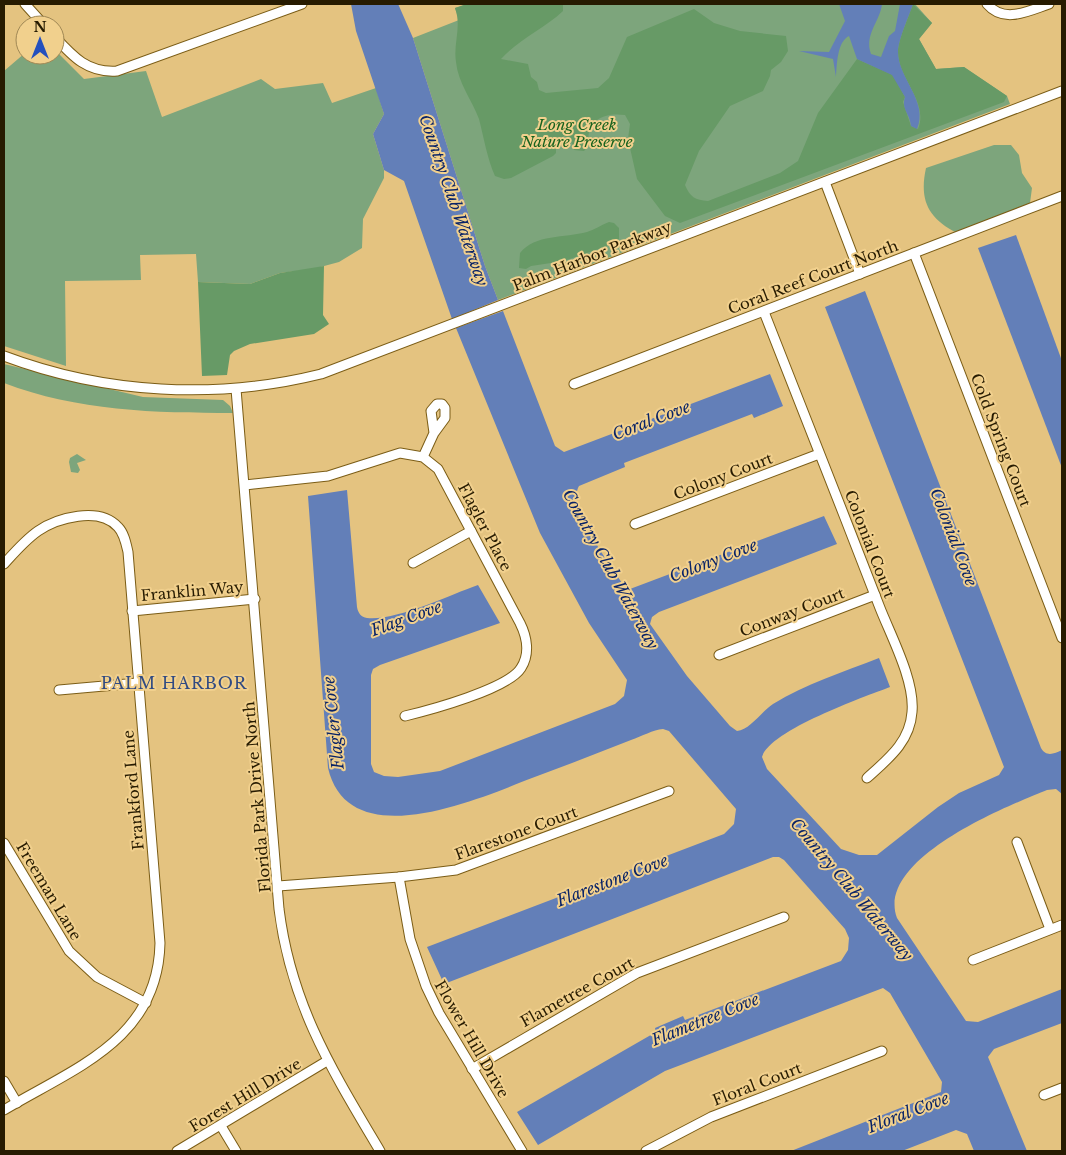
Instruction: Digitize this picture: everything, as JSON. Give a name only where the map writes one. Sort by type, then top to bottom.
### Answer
[{"type":"street","points":[[25,4],[35,15]]},
{"type":"street","points":[[65,47],[81,63],[99,71],[117,71],[302,4]]},
{"type":"street","points":[[987,4],[998,13],[1008,16],[1049,4]]},
{"type":"street","name":"Palm Harbor Parkway","points":[[4,356],[63,374],[114,384],[168,390],[236,388],[280,383],[321,374],[368,358],[1062,91]]},
{"type":"street","points":[[825,182],[860,274]]},
{"type":"street","name":"Coral Reef Court North","points":[[574,384],[1062,196]]},
{"type":"street","name":"Cold Spring Court","points":[[914,253],[1062,638]]},
{"type":"street","name":"Colonial Court","points":[[764,312],[910,686],[913,707],[911,723],[905,739],[895,752],[867,778]]},
{"type":"street","name":"Florida Park Drive North","points":[[236,388],[278,886],[285,948],[308,1021],[327,1061],[380,1151]]},
{"type":"street","points":[[245,485],[328,476],[396,453],[411,453],[423,457],[434,433]]},
{"type":"street","name":"Colony Court","points":[[636,524],[820,454]]},
{"type":"street","name":"Flagler Place","points":[[405,716],[431,710],[502,683],[518,672],[524,662],[527,642],[523,630],[438,469],[423,457]]},
{"type":"street","name":"Frankford Lane","points":[[4,564],[31,536],[48,526],[82,516],[109,520],[119,527],[124,538],[132,611],[160,944],[157,973],[146,1003],[134,1022],[116,1042],[4,1110]]},
{"type":"street","points":[[413,563],[471,531]]},
{"type":"street","name":"Conway Court","points":[[719,655],[875,595]]},
{"type":"street","name":"Franklin Way","points":[[132,611],[255,599]]},
{"type":"street","points":[[60,690],[138,684]]},
{"type":"street","name":"Flarestone Court","points":[[278,886],[447,872],[470,866],[669,791]]},
{"type":"street","points":[[1017,842],[1050,929]]},
{"type":"street","name":"Freeman Lane","points":[[4,843],[69,951],[97,977],[146,1003]]},
{"type":"street","name":"Flower Hill Drive","points":[[399,877],[407,928],[420,973],[439,1013],[522,1151]]},
{"type":"street","name":"Flametree Court","points":[[472,1068],[637,973],[784,917]]},
{"type":"street","points":[[973,960],[1062,925]]},
{"type":"street","name":"Floral Court","points":[[646,1151],[711,1117],[882,1052]]},
{"type":"street","name":"Forest Hill Drive","points":[[177,1151],[327,1061]]},
{"type":"street","points":[[4,1081],[16,1102]]},
{"type":"street","points":[[1044,1095],[1062,1088]]},
{"type":"street","points":[[221,1126],[236,1151]]},
{"type":"green space","name":"Long Creek Nature Preserve","points":[[467,4],[915,4],[932,23],[919,39],[936,69],[964,67],[1007,96],[1010,104],[498,300],[485,266],[413,38],[459,20],[455,8]]},
{"type":"green space","points":[[467,4],[563,5],[563,11],[501,59],[528,64],[531,77],[537,82],[539,90],[546,93],[598,88],[609,78],[627,37],[694,9],[714,23],[740,31],[786,36],[788,51],[781,62],[771,70],[763,91],[730,106],[699,151],[685,185],[691,195],[703,201],[708,201],[780,173],[798,161],[818,113],[857,59],[893,75],[905,97],[903,102],[911,126],[918,129],[920,109],[899,62],[898,52],[913,4],[932,23],[919,39],[936,69],[964,67],[1007,96],[1004,102],[680,223],[665,216],[637,179],[628,139],[630,124],[625,115],[610,115],[597,120],[590,130],[588,137],[589,145],[584,151],[574,150],[571,140],[564,136],[556,143],[556,153],[553,156],[511,178],[504,179],[495,176],[479,119],[457,70],[455,55],[458,22],[455,8]]},
{"type":"green space","points":[[65,60],[84,79],[146,71],[162,117],[261,79],[275,89],[323,83],[332,103],[376,88],[384,114],[373,134],[384,170],[384,178],[363,219],[362,248],[339,262],[313,269],[280,273],[250,284],[198,282],[196,254],[140,255],[141,280],[65,281],[66,366],[4,346],[4,71],[15,62],[15,65],[65,65]]},
{"type":"green space","points":[[994,145],[1011,145],[1019,155],[1022,173],[1032,188],[1030,203],[957,233],[939,221],[928,207],[924,190],[926,168]]},
{"type":"green space","points":[[609,222],[614,223],[619,228],[619,239],[613,244],[564,261],[531,266],[526,269],[519,268],[520,253],[526,247],[542,240],[587,232]]},
{"type":"green space","points":[[324,266],[323,315],[329,324],[314,334],[250,344],[234,351],[230,355],[227,375],[202,376],[198,282],[250,284],[280,273]]},
{"type":"green space","points":[[4,364],[143,397],[223,400],[230,406],[233,413],[146,411],[60,400],[4,383]]},
{"type":"green space","points":[[77,454],[86,460],[77,463],[80,470],[78,473],[71,472],[69,462],[70,458]]},
{"type":"water","name":"Country Club Waterway","points":[[351,4],[398,4],[399,6],[413,38],[485,266],[498,300],[452,319],[404,181],[384,170],[373,134],[384,114],[356,31]]},
{"type":"water","points":[[839,4],[882,4],[869,40],[871,54],[881,57],[889,36],[895,31],[900,4],[913,4],[898,52],[899,62],[919,109],[920,119],[917,129],[911,126],[904,105],[905,97],[892,75],[857,59],[849,36],[840,48],[836,77],[833,59],[799,51],[829,52],[845,21]]},
{"type":"water","points":[[1016,235],[1062,361],[1062,468],[978,248]]},
{"type":"water","points":[[865,291],[1041,748],[1048,754],[1062,750],[1062,794],[1056,789],[1047,790],[1004,808],[949,838],[924,856],[906,875],[895,896],[897,918],[966,1021],[978,1022],[1062,989],[1062,1023],[994,1049],[988,1057],[1027,1151],[974,1151],[967,1134],[956,1130],[902,1151],[791,1151],[941,1092],[942,1082],[890,993],[883,988],[665,1071],[538,1145],[517,1112],[656,1032],[655,1028],[683,1016],[685,1020],[841,961],[848,950],[849,938],[845,929],[784,860],[779,857],[773,857],[444,984],[427,947],[724,834],[734,824],[736,809],[669,731],[663,729],[450,807],[418,814],[388,816],[361,810],[341,795],[328,768],[308,496],[347,490],[357,607],[361,616],[379,618],[393,616],[478,585],[500,623],[373,669],[371,675],[371,764],[374,772],[384,776],[398,777],[440,771],[615,704],[624,696],[627,680],[589,623],[540,533],[456,328],[503,311],[555,446],[564,452],[770,374],[783,406],[754,418],[752,414],[624,463],[625,467],[579,486],[577,496],[579,508],[584,522],[601,552],[624,586],[630,589],[824,516],[837,544],[659,612],[652,617],[650,624],[687,676],[730,726],[737,731],[747,727],[773,704],[798,690],[879,658],[890,687],[840,706],[799,726],[782,736],[769,747],[762,757],[767,769],[841,849],[859,855],[877,855],[938,807],[959,793],[999,775],[1004,767],[825,307]]},
{"type":"district","name":"PALM HARBOR","points":[[174,683]]},
{"type":"water label","name":"Coral Cove","points":[[651,420]]},
{"type":"water label","name":"Colonial Cove","points":[[954,537]]},
{"type":"water label","name":"Colony Cove","points":[[713,560]]},
{"type":"water label","name":"Flag Cove","points":[[406,618]]},
{"type":"water label","name":"Flagler Cove","points":[[333,723]]},
{"type":"water label","name":"Flarestone Cove","points":[[612,880]]},
{"type":"water label","name":"Flametree Cove","points":[[705,1019]]},
{"type":"water label","name":"Floral Cove","points":[[908,1112]]}]
